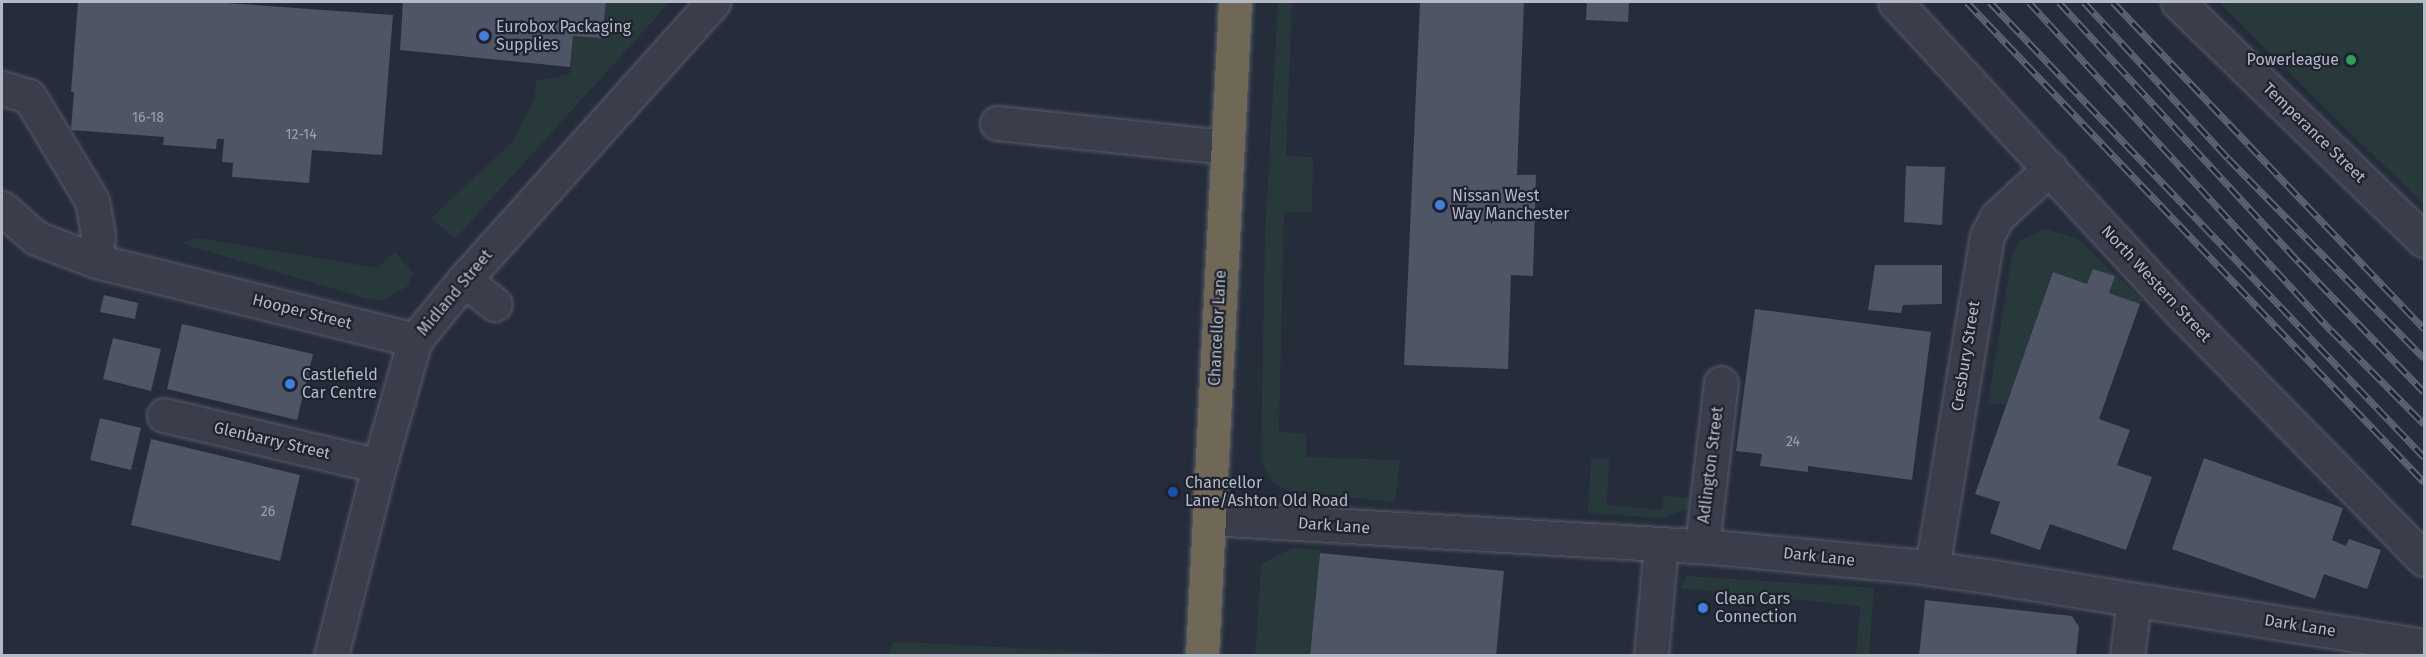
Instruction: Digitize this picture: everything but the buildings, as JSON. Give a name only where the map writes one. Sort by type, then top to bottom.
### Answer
[{"type":"highway","name":"Chancellor Lane","points":[[1202,656],[1235,2]]},
{"type":"street","name":"Midland Street","points":[[331,656],[379,466],[415,340],[464,280],[713,2]]},
{"type":"street","name":"North Western Street","points":[[1895,2],[2187,318],[2424,559]]},
{"type":"street","name":"Temperance Street","points":[[2178,2],[2424,240]]},
{"type":"street","points":[[2,88],[29,96],[92,201],[98,236],[96,261]]},
{"type":"street","points":[[997,123],[1227,147]]},
{"type":"street","name":"Cresbury Street","points":[[1932,568],[1987,236],[1997,217],[2050,168]]},
{"type":"street","name":"Hooper Street","points":[[2,208],[36,238],[96,261],[415,340]]},
{"type":"street","points":[[464,280],[495,304]]},
{"type":"street","name":"Adlington Street","points":[[1702,546],[1721,383]]},
{"type":"street","name":"Glenbarry Street","points":[[164,415],[379,466]]},
{"type":"street","name":"Dark Lane","points":[[1209,518],[1702,546],[1932,568],[2424,646]]},
{"type":"street","points":[[1651,656],[1661,545]]},
{"type":"street","points":[[2127,656],[2134,600]]},
{"type":"street","points":[[2422,656],[2424,646]]},
{"type":"shaded area","points":[[606,2],[670,2],[455,239],[431,218],[512,142],[535,99],[536,81],[570,74],[573,36],[602,38]]},
{"type":"shaded area","points":[[1278,2],[1292,2],[1286,156],[1313,157],[1312,212],[1284,212],[1279,432],[1306,434],[1306,457],[1400,460],[1395,502],[1289,491],[1273,483],[1261,462],[1265,232]]},
{"type":"shaded area","name":"Powerleague","points":[[2219,2],[2424,2],[2424,204],[2336,119]]},
{"type":"shaded area","points":[[2044,229],[2077,238],[2143,301],[2140,304],[2109,293],[2115,276],[2093,269],[2087,284],[2053,272],[2006,405],[1988,403],[2012,256],[2020,241]]},
{"type":"shaded area","points":[[198,238],[377,268],[395,252],[413,273],[408,286],[383,300],[368,299],[180,243]]},
{"type":"shaded area","points":[[1591,458],[1609,459],[1607,505],[1662,510],[1664,496],[1689,498],[1689,508],[1664,518],[1588,513]]},
{"type":"shaded area","points":[[1292,548],[1320,550],[1310,655],[1255,656],[1261,564]]},
{"type":"shaded area","points":[[1687,576],[1874,588],[1869,655],[1856,655],[1860,606],[1680,588]]},
{"type":"shaded area","points":[[893,642],[924,643],[1145,655],[888,655]]},
{"type":"railway","points":[[1967,2],[2424,482]]},
{"type":"railway","points":[[1990,2],[2424,457]]},
{"type":"railway","points":[[2029,2],[2331,330],[2424,424]]},
{"type":"railway","points":[[2059,2],[2299,262],[2424,392]]},
{"type":"railway","points":[[2084,2],[2228,158],[2424,358]]},
{"type":"railway","points":[[2113,2],[2424,329]]},
{"type":"place","name":"Eurobox Packaging Supplies","points":[[484,36]]},
{"type":"place","name":"Powerleague","points":[[2351,60]]},
{"type":"place","name":"Nissan West Way Manchester","points":[[1440,205]]},
{"type":"place","name":"Castlefield Car Centre","points":[[290,384]]},
{"type":"place","name":"Chancellor Lane/Ashton Old Road","points":[[1173,492]]},
{"type":"place","name":"Clean Cars Connection","points":[[1703,608]]}]
